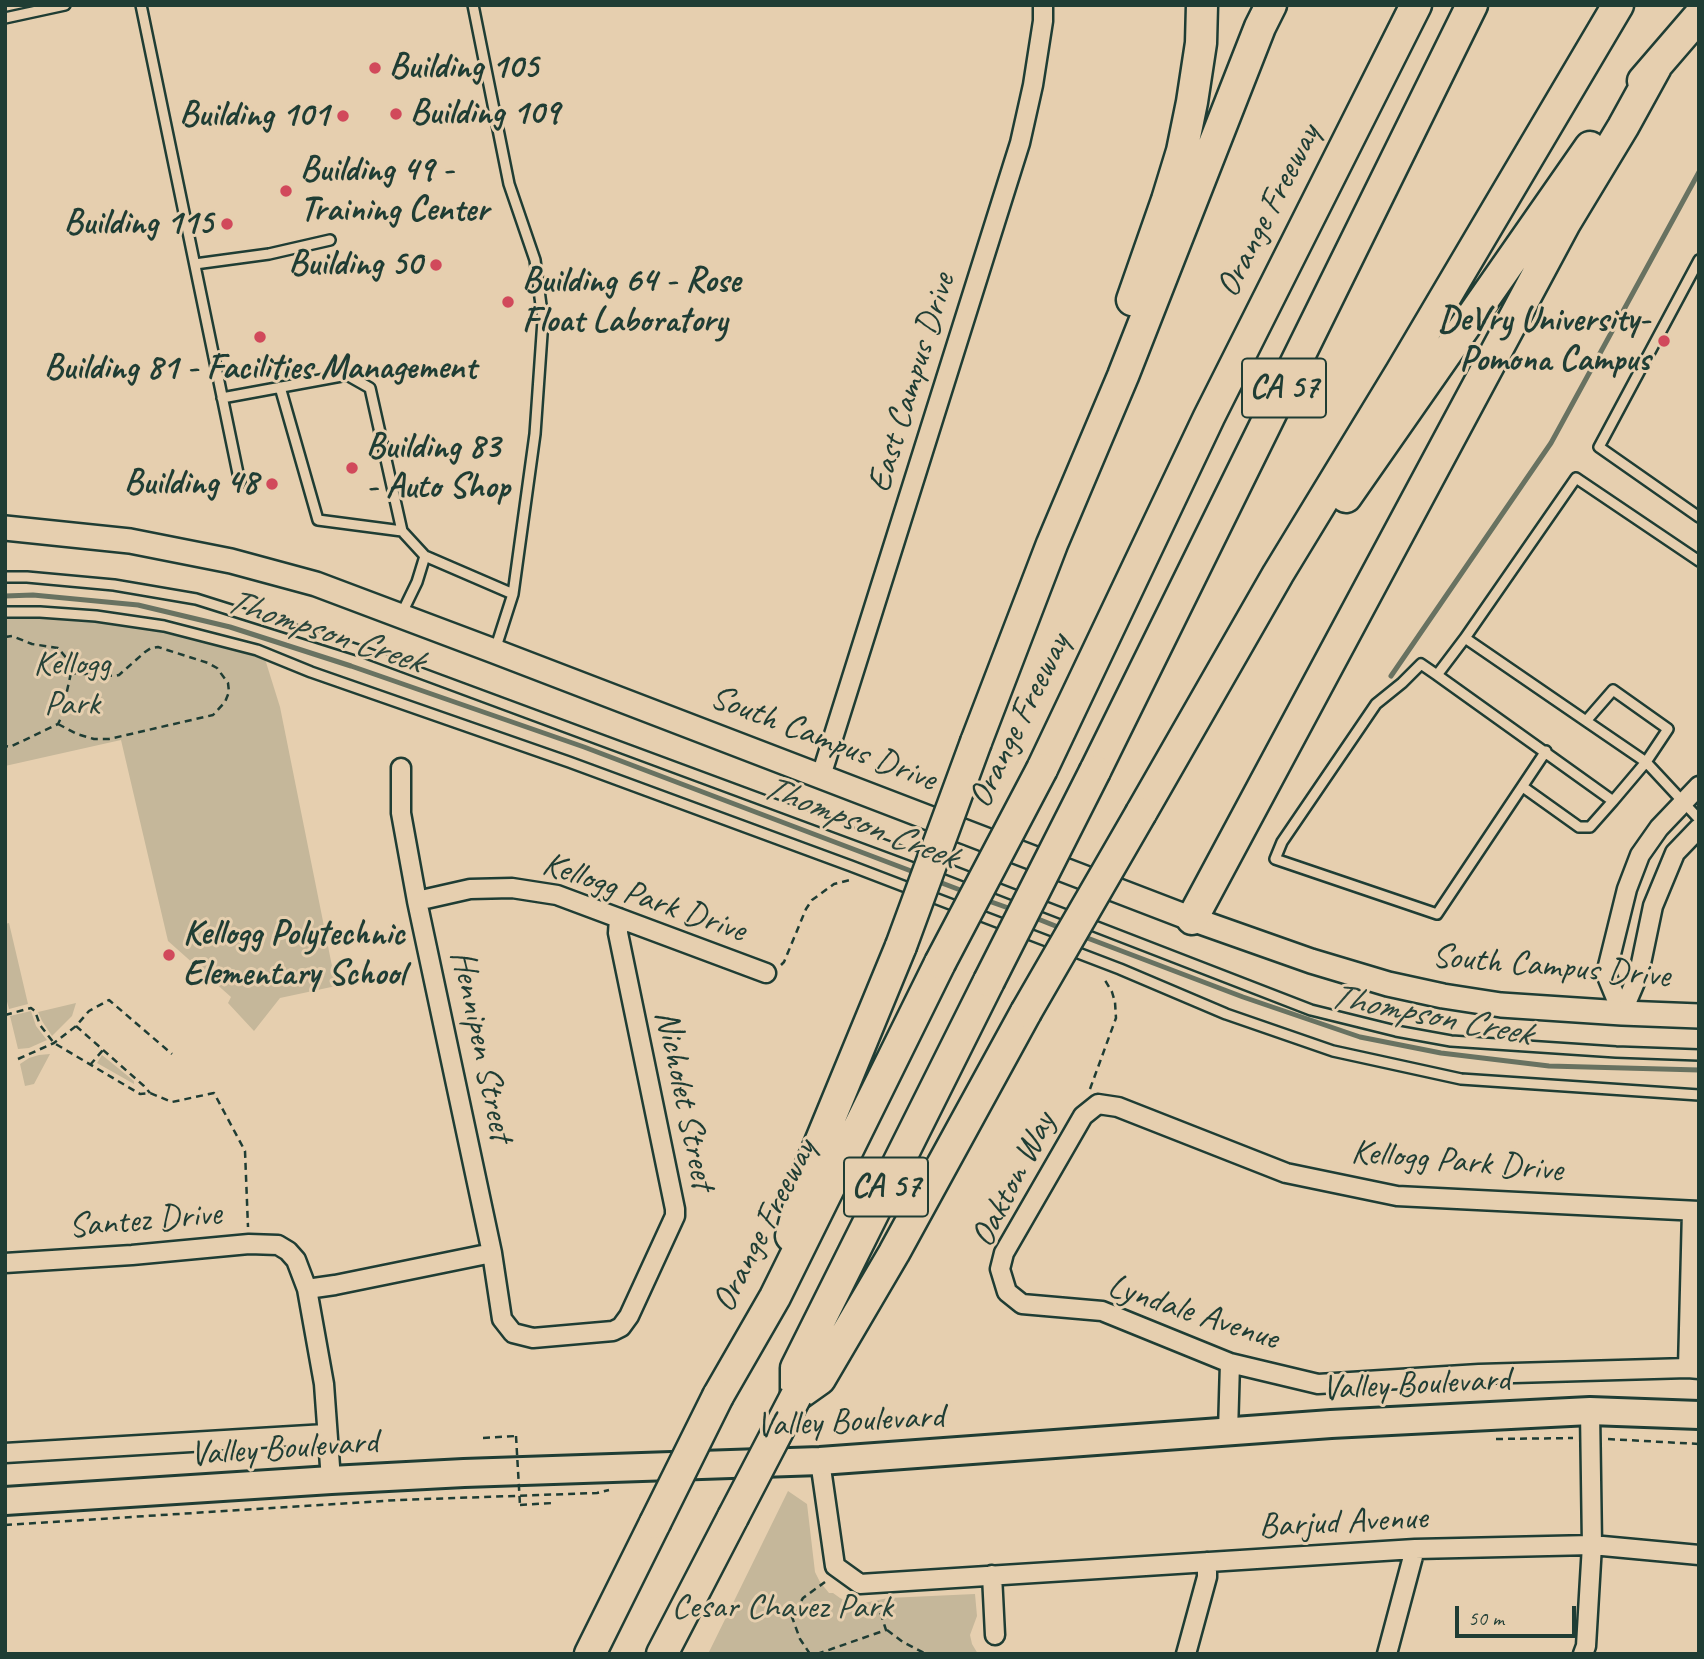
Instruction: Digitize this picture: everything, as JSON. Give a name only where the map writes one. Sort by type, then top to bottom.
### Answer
[{"type":"highway","points":[[1052,544],[1107,371],[1182,151],[1199,55],[1202,5]]},
{"type":"highway","points":[[775,1297],[807,1174],[901,946],[1052,544],[1123,376],[1271,5]]},
{"type":"highway","name":"Orange Freeway","points":[[590,1654],[718,1396],[775,1297],[940,963],[1042,769],[1209,417],[1416,5]]},
{"type":"highway","name":"CA 57","points":[[668,1643],[796,1396],[796,1368],[1095,771],[1472,5]]},
{"type":"highway","points":[[796,1396],[820,1379],[894,1253],[1026,1012],[1278,574],[1618,5]]},
{"type":"highway","points":[[1206,702],[1607,122],[1699,16]]},
{"type":"highway","points":[[1192,919],[1565,223],[1656,67]]},
{"type":"main road","name":"Valley Boulevard","points":[[5,1501],[331,1480],[820,1461],[1331,1424],[1590,1411],[1699,1415]]},
{"type":"street","name":"East Campus Drive","points":[[821,776],[1020,143],[1033,85],[1043,5]]},
{"type":"street","name":"South Campus Drive","points":[[5,527],[130,541],[231,561],[316,584],[1192,919],[1311,961],[1388,984],[1502,1005],[1699,1016]]},
{"type":"street","name":"Hennipen Street","points":[[401,768],[401,813],[417,901],[492,1253],[502,1319],[513,1333]]},
{"type":"street","points":[[1622,1013],[1606,974],[1628,889],[1640,855],[1659,828],[1699,786]]},
{"type":"street","points":[[1622,1013],[1639,973],[1654,906],[1675,853],[1699,828]]},
{"type":"street","name":"Kellogg Park Drive","points":[[417,901],[470,889],[512,888],[557,895],[766,973]]},
{"type":"street","name":"Nicholet Street","points":[[513,1333],[533,1338],[613,1331],[621,1327],[629,1316],[675,1216],[676,1209],[618,933],[619,918]]},
{"type":"street","name":"Kellogg Park Drive","points":[[1098,1104],[1118,1107],[1286,1173],[1397,1196],[1695,1211]]},
{"type":"street","name":"Oakton Way","points":[[1007,1292],[1000,1269],[1004,1253],[1083,1116],[1098,1104]]},
{"type":"street","points":[[1693,1368],[1695,1211]]},
{"type":"street","name":"Santez Drive","points":[[5,1263],[249,1244],[278,1245],[296,1260],[307,1289]]},
{"type":"street","points":[[331,1480],[324,1384],[307,1289],[492,1253]]},
{"type":"street","name":"Lyndale Avenue","points":[[1007,1292],[1022,1304],[1102,1311],[1230,1363],[1318,1384],[1479,1374],[1693,1368]]},
{"type":"street","points":[[1228,1432],[1230,1363]]},
{"type":"street","points":[[1583,1654],[1586,1646],[1592,1545],[1590,1411]]},
{"type":"street","name":"Valley Boulevard","points":[[5,1453],[326,1434]]},
{"type":"street","name":"Barjud Avenue","points":[[820,1461],[835,1566],[860,1584],[1415,1549],[1592,1545],[1699,1555]]},
{"type":"street","points":[[1387,1654],[1415,1549]]},
{"type":"street","points":[[1186,1654],[1207,1577],[1207,1562]]},
{"type":"street","points":[[992,1575],[995,1634]]},
{"type":"lane","points":[[5,18],[65,5]]},
{"type":"lane","points":[[141,5],[240,483]]},
{"type":"lane","points":[[473,5],[509,184],[535,260],[543,320],[535,434],[513,594],[494,650]]},
{"type":"lane","points":[[195,264],[269,254],[330,240]]},
{"type":"lane","points":[[1699,260],[1600,447],[1699,517]]},
{"type":"lane","points":[[222,398],[346,375],[370,388],[402,531],[425,556],[513,594]]},
{"type":"lane","points":[[281,387],[318,520],[402,531]]},
{"type":"lane","points":[[1437,675],[1576,478],[1699,561]]},
{"type":"lane","points":[[401,615],[417,582],[425,556]]},
{"type":"lane","points":[[5,577],[27,576],[114,585],[196,599],[361,651],[911,855],[1311,1010],[1396,1031],[1451,1041],[1699,1055]]},
{"type":"lane","points":[[5,612],[96,616],[164,626],[257,650],[311,672],[569,762],[851,866],[1120,969],[1226,1014],[1333,1051],[1461,1079],[1699,1095]]},
{"type":"lane","points":[[1465,638],[1646,762],[1699,819]]},
{"type":"lane","points":[[1546,751],[1437,914],[1275,859],[1282,842],[1376,704],[1421,664],[1546,751],[1613,801]]},
{"type":"lane","points":[[1522,787],[1579,827],[1590,827],[1646,762],[1668,729],[1613,690],[1587,721]]},
{"type":"path","points":[[5,637],[12,636],[32,644],[58,648],[68,660],[71,673],[58,724],[10,747],[5,746]]},
{"type":"path","points":[[58,724],[94,739],[109,739],[213,715],[225,702],[229,692],[228,683],[217,667],[158,647],[145,652],[119,675],[71,673]]},
{"type":"path","points":[[766,973],[784,962],[812,900],[834,884],[846,880],[860,880]]},
{"type":"path","points":[[1098,1104],[1090,1088],[1115,1018],[1112,992],[1100,972]]},
{"type":"path","points":[[18,1059],[54,1043],[76,1026],[89,1011],[109,1000],[172,1054]]},
{"type":"path","points":[[5,1015],[32,1008],[40,1025],[54,1043],[140,1094],[150,1093]]},
{"type":"path","points":[[76,1026],[150,1093],[172,1102],[214,1093],[246,1151],[249,1244]]},
{"type":"path","points":[[90,1065],[103,1050]]},
{"type":"path","points":[[483,1438],[516,1436],[520,1504],[553,1503]]},
{"type":"path","points":[[810,1654],[800,1639],[792,1617],[803,1598],[825,1583]]},
{"type":"path","points":[[876,1600],[886,1630],[926,1654]]},
{"type":"path","points":[[817,1654],[886,1630]]},
{"type":"green space","name":"Kellogg Park","points":[[5,616],[54,617],[146,627],[265,659],[280,707],[336,986],[280,998],[254,1031],[228,1003],[231,997],[168,941],[121,740],[5,766]]},
{"type":"green space","points":[[9,923],[28,1004],[9,1009],[5,994],[5,924]]},
{"type":"green space","points":[[76,1003],[72,1016],[52,1036],[38,1012]]},
{"type":"green space","points":[[31,1011],[36,1026],[47,1040],[29,1048],[18,1049],[10,1016]]},
{"type":"green space","points":[[50,1054],[34,1084],[25,1086],[20,1064],[29,1058]]},
{"type":"green space","points":[[102,1055],[134,1081],[134,1084],[97,1063]]},
{"type":"green space","name":"Cesar Chavez Park","points":[[788,1491],[807,1504],[815,1572],[829,1593],[850,1603],[859,1604],[888,1598],[975,1594],[977,1616],[970,1635],[978,1654],[709,1652]]},
{"type":"waterway","points":[[1391,676],[1551,443],[1699,172]]},
{"type":"waterway","name":"Thompson Creek","points":[[5,596],[33,595],[138,605],[230,627],[584,747],[919,874]]},
{"type":"waterway","name":"Thompson Creek","points":[[934,880],[968,893]]},
{"type":"waterway","name":"Thompson Creek","points":[[983,899],[1014,910]]},
{"type":"waterway","name":"Thompson Creek","points":[[1033,917],[1063,929]]},
{"type":"waterway","name":"Thompson Creek","points":[[1082,936],[1243,997],[1360,1037],[1441,1053],[1549,1066],[1699,1070]]},
{"type":"place","name":"Building 105","points":[[375,68]]},
{"type":"place","name":"Building 109","points":[[396,114]]},
{"type":"place","name":"Building 101","points":[[343,116]]},
{"type":"place","name":"Building 49 - Training Center","points":[[286,191]]},
{"type":"place","name":"Building 115","points":[[227,224]]},
{"type":"place","name":"Building 50","points":[[436,265]]},
{"type":"place","name":"Building 64 - Rose Float Laboratory","points":[[508,302]]},
{"type":"place","name":"Building 81 - Facilities Management","points":[[260,337]]},
{"type":"place","name":"DeVry University- Pomona Campus","points":[[1664,341]]},
{"type":"place","name":"Building 83 - Auto Shop","points":[[352,468]]},
{"type":"place","name":"Building 48","points":[[272,484]]},
{"type":"place","name":"Kellogg Polytechnic Elementary School","points":[[169,955]]}]
